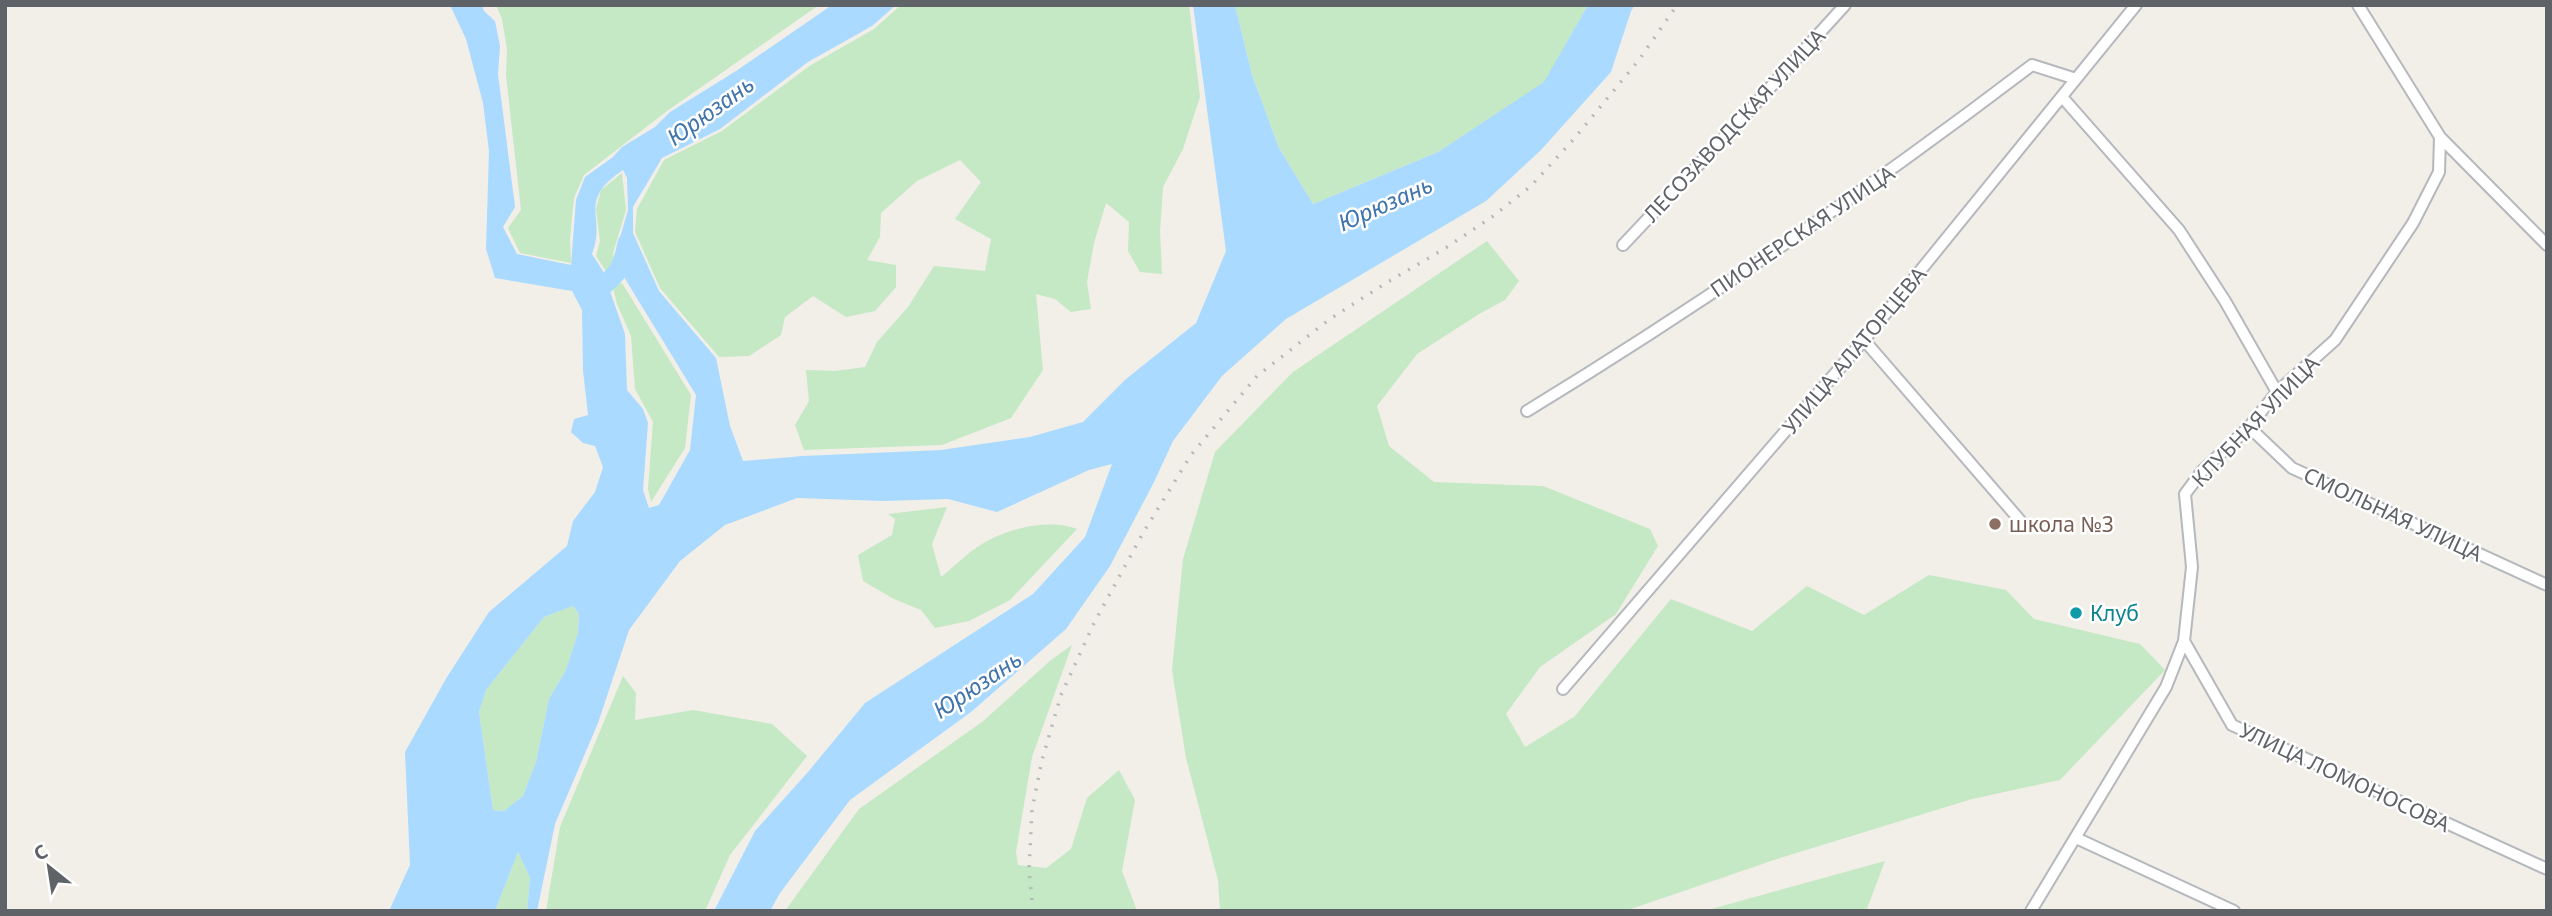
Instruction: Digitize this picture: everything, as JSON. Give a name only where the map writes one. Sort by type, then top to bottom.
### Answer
[{"type":"street","name":"ЛЕСОЗАВОДСКАЯ УЛИЦА","points":[[1623,245],[1738,124],[1845,5]]},
{"type":"street","name":"УЛИЦА АЛАТОРЦЕВА","points":[[1563,689],[1864,340],[2136,5]]},
{"type":"street","points":[[2358,5],[2440,136],[2547,245]]},
{"type":"street","name":"ПИОНЕРСКАЯ УЛИЦА","points":[[1527,411],[1609,361],[1804,232],[1916,153],[2032,65],[2076,79]]},
{"type":"street","points":[[2063,97],[2179,230],[2225,301],[2277,391]]},
{"type":"street","name":"КЛУБНАЯ УЛИЦА","points":[[2031,911],[2166,687],[2184,641],[2192,567],[2185,494],[2203,470],[2249,427],[2277,391],[2335,340],[2413,223],[2439,172],[2440,136]]},
{"type":"street","points":[[1864,340],[2024,525]]},
{"type":"street","name":"СМОЛЬНАЯ УЛИЦА","points":[[2249,427],[2292,468],[2547,585]]},
{"type":"street","name":"УЛИЦА ЛОМОНОСОВА","points":[[2184,641],[2232,725],[2547,869]]},
{"type":"street","points":[[2076,838],[2234,911]]},
{"type":"green space","points":[[496,5],[819,5],[667,111],[584,175],[574,198],[570,238],[571,263],[520,253],[508,228],[521,210],[506,75],[507,49],[502,19]]},
{"type":"green space","points":[[901,5],[1189,5],[1200,97],[1183,149],[1163,187],[1160,231],[1162,274],[1140,272],[1128,251],[1129,222],[1106,203],[1094,243],[1087,282],[1091,309],[1071,312],[1055,299],[1036,294],[1043,370],[1011,418],[942,445],[804,450],[795,425],[809,401],[806,370],[835,371],[865,367],[877,342],[908,307],[934,266],[985,271],[991,239],[955,219],[981,182],[960,160],[917,181],[881,213],[880,237],[867,260],[896,265],[896,287],[875,311],[846,317],[813,296],[785,317],[781,335],[749,356],[719,357],[660,288],[635,232],[637,209],[664,160],[722,131],[811,65],[874,29]]},
{"type":"green space","points":[[1235,5],[1588,5],[1545,82],[1438,152],[1313,204],[1279,148],[1252,75]]},
{"type":"green space","points":[[622,173],[626,210],[613,253],[615,269],[607,273],[596,256],[600,241],[596,209],[601,190]]},
{"type":"green space","points":[[1487,241],[1519,281],[1505,300],[1417,354],[1377,406],[1389,446],[1434,482],[1543,486],[1650,529],[1658,546],[1616,614],[1540,667],[1506,714],[1525,747],[1574,717],[1671,599],[1752,631],[1807,586],[1864,615],[1929,575],[2006,590],[2034,619],[2140,644],[2165,670],[2060,780],[1972,799],[1780,858],[1625,911],[1220,911],[1218,880],[1186,758],[1172,670],[1183,559],[1215,452],[1293,372]]},
{"type":"green space","points":[[622,283],[691,395],[685,448],[651,502],[648,489],[653,422],[635,389],[631,336],[617,304],[613,287]]},
{"type":"green space","points":[[947,507],[932,544],[941,577],[989,540],[1013,530],[1040,525],[1077,529],[1010,600],[969,621],[935,628],[921,610],[894,599],[863,581],[858,555],[892,535],[895,519],[888,514]]},
{"type":"green space","points":[[573,606],[579,614],[578,633],[566,670],[549,699],[536,762],[523,796],[504,811],[493,810],[479,712],[486,690],[544,617]]},
{"type":"green space","points":[[1072,645],[1032,757],[1016,852],[1018,865],[1046,868],[1071,849],[1087,798],[1119,770],[1135,800],[1122,871],[1137,911],[785,911],[859,809],[982,722],[1051,660]]},
{"type":"green space","points":[[623,676],[636,693],[635,720],[693,710],[772,724],[807,756],[730,855],[705,911],[546,911],[560,827]]},
{"type":"green space","points":[[518,852],[530,878],[527,911],[495,911]]},
{"type":"green space","points":[[1885,861],[1866,911],[1704,911]]},
{"type":"water","points":[[450,5],[482,5],[484,11],[495,21],[500,46],[498,74],[515,207],[503,227],[517,254],[571,265],[576,200],[585,177],[622,147],[655,127],[670,112],[736,71],[832,5],[896,5],[872,26],[808,62],[720,129],[662,158],[633,207],[633,233],[659,291],[716,358],[730,426],[743,461],[941,450],[1030,437],[1083,422],[1126,379],[1196,323],[1226,251],[1193,5],[1235,5],[1252,75],[1279,148],[1313,204],[1438,152],[1544,82],[1588,5],[1635,5],[1611,72],[1541,150],[1486,201],[1286,319],[1222,376],[1173,441],[1110,566],[1066,629],[971,712],[850,800],[780,893],[770,911],[714,911],[755,831],[865,703],[1033,594],[1085,537],[1112,464],[1089,470],[997,512],[948,499],[883,501],[797,498],[725,525],[680,561],[629,630],[598,723],[555,824],[537,911],[527,911],[530,878],[518,852],[495,911],[389,911],[410,865],[405,752],[447,677],[489,612],[567,546],[573,521],[595,492],[603,467],[595,446],[583,443],[571,432],[574,419],[588,415],[583,370],[582,310],[572,291],[495,278],[486,249],[489,151],[483,103],[466,39]],"holes":[[[623,170],[627,178],[628,210],[615,255],[624,277],[696,395],[690,450],[659,505],[649,508],[643,490],[648,423],[643,409],[627,390],[625,334],[603,271],[592,254],[597,229],[596,200],[600,191]],[[573,606],[579,614],[578,633],[566,670],[549,699],[536,762],[523,796],[504,811],[493,810],[479,712],[486,690],[544,617]]]},
{"type":"waterway","name":"Юрюзань","points":[[600,304],[599,289],[619,269],[627,243]]},
{"type":"railway","points":[[1033,911],[1029,870],[1032,810],[1042,760],[1061,695],[1094,623],[1143,533],[1191,455],[1257,376],[1330,319],[1444,249],[1492,217],[1531,186],[1639,60],[1677,5]]},
{"type":"place","name":"школа №3","points":[[1995,524]]},
{"type":"place","name":"Клуб","points":[[2076,613]]}]
